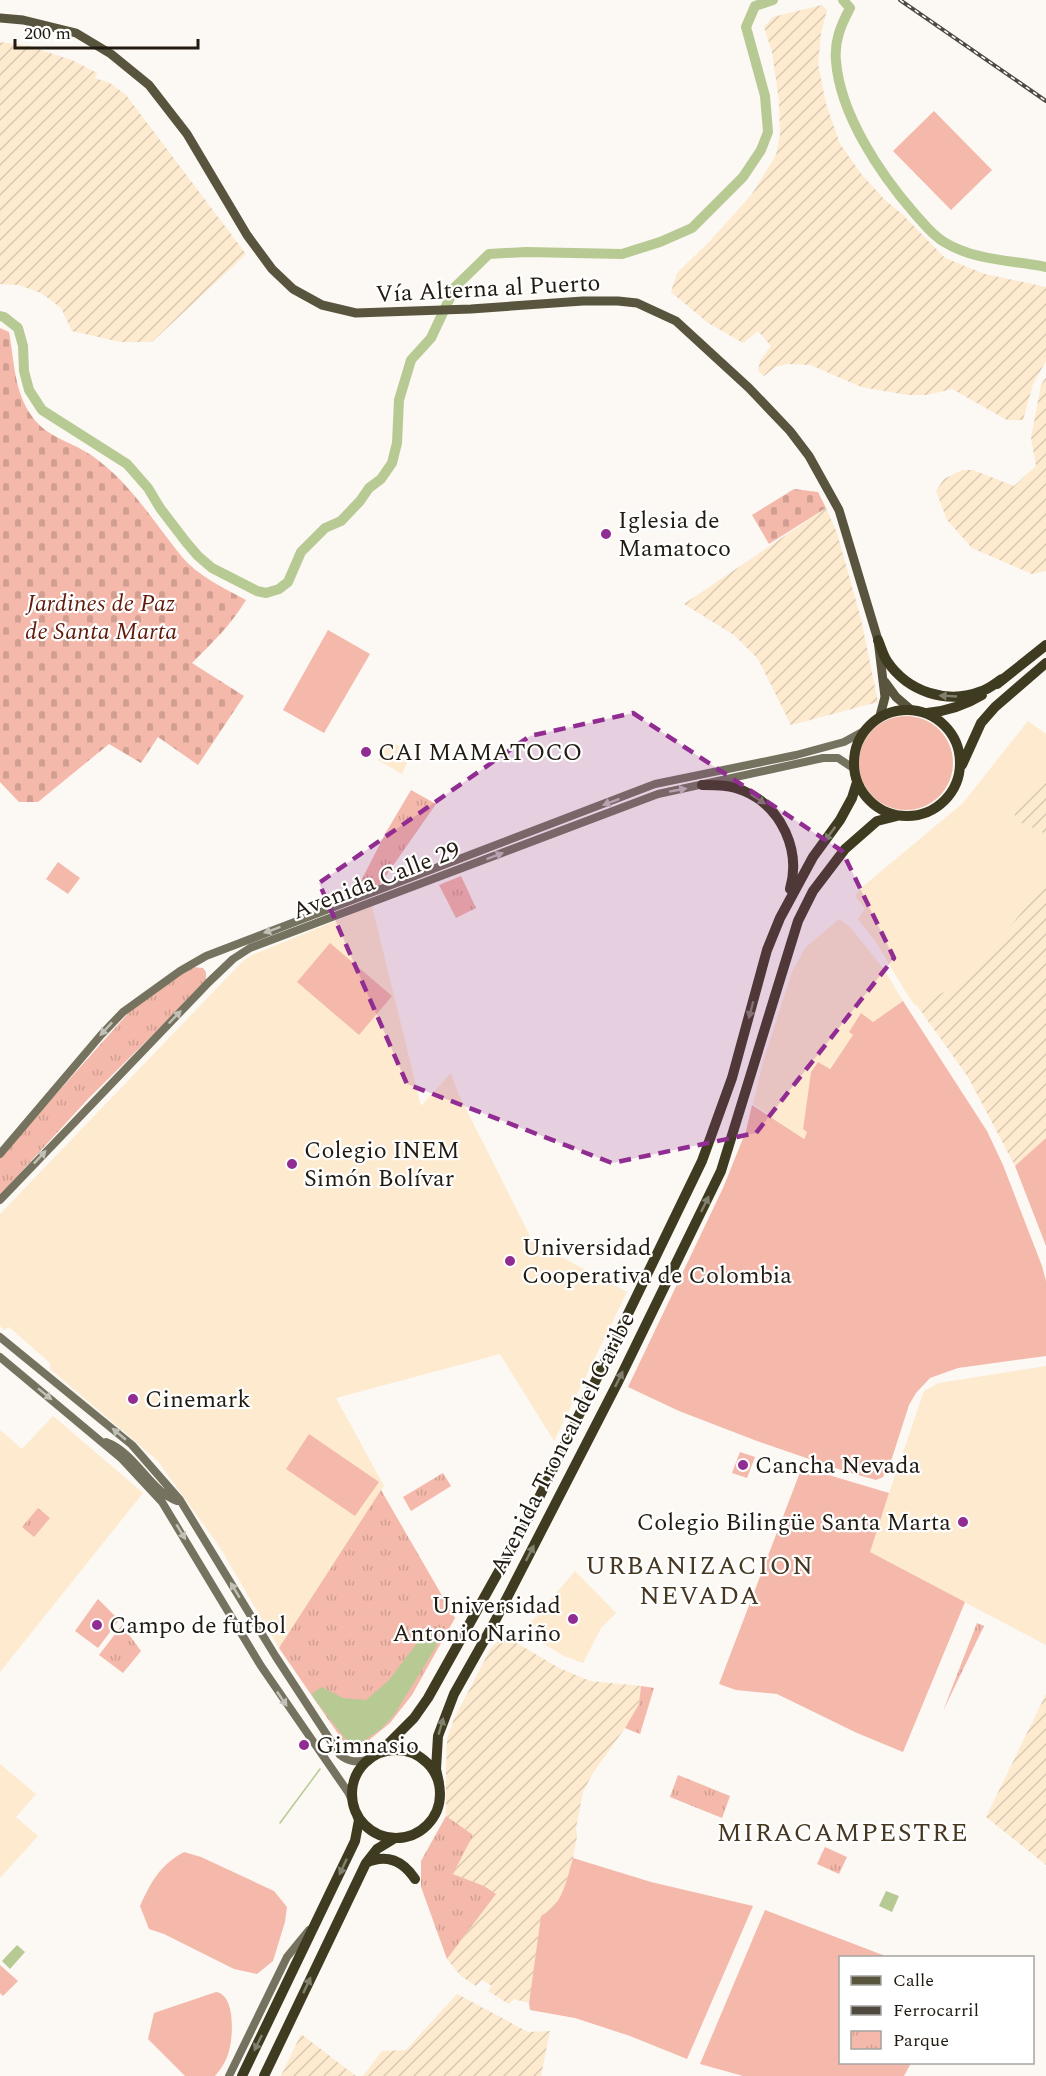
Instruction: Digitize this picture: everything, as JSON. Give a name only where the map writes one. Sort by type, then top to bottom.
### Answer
[{"type":"highway","points":[[878,640],[886,660],[900,677],[919,690],[940,696],[962,697],[983,691],[1002,679]]},
{"type":"highway","points":[[927,713],[946,711],[965,705],[985,693],[1046,645]]},
{"type":"highway","points":[[960,771],[960,753],[954,736],[943,722],[927,713],[910,709],[894,710],[880,716],[864,731],[855,749],[853,768],[857,782],[862,792],[877,807],[897,816],[911,816],[935,808],[952,790],[960,771],[972,739],[981,723],[995,707],[1046,663]]},
{"type":"highway","name":"Avenida Troncal del Caribe","points":[[379,1753],[414,1718],[428,1698],[533,1510],[702,1161],[732,1078],[767,950],[780,918],[813,857],[840,820],[852,798],[857,782]]},
{"type":"highway","points":[[702,785],[724,785],[745,791],[763,802],[778,817],[789,836],[794,857],[793,879],[780,918]]},
{"type":"highway","name":"Avenida Troncal del Caribe","points":[[439,1783],[436,1769],[438,1736],[454,1694],[494,1623],[617,1384],[721,1171],[798,921],[813,891],[845,849],[877,821],[897,816]]},
{"type":"highway","points":[[242,2076],[355,1841],[359,1820],[355,1808],[354,1780],[368,1760],[379,1753],[398,1749],[417,1754],[431,1766],[439,1783],[440,1801],[432,1819],[410,1836],[387,1837],[372,1830],[355,1808]]},
{"type":"highway","points":[[264,2076],[366,1863],[377,1849],[396,1838]]},
{"type":"highway","points":[[366,1863],[385,1858],[394,1860],[403,1864],[415,1879]]},
{"type":"main road","name":"Vía Alterna al Puerto","points":[[0,18],[23,20],[76,33],[111,54],[149,85],[187,134],[247,235],[272,269],[293,288],[322,305],[356,313],[471,309],[583,301],[627,302],[637,303],[657,311],[689,331],[790,431],[809,456],[839,510],[878,640],[885,697],[880,716]]},
{"type":"main road","points":[[884,680],[896,697],[910,709]]},
{"type":"main road","name":"Avenida Calle 29","points":[[0,1154],[100,1035],[123,1012],[180,971],[206,956],[655,784],[796,755],[844,742],[864,731]]},
{"type":"main road","name":"Avenida Calle 29","points":[[0,1200],[209,982],[233,959],[250,948],[658,794],[823,758],[838,758],[853,768]]},
{"type":"main road","points":[[0,1337],[132,1445],[180,1500],[276,1657],[340,1755],[347,1761],[368,1760]]},
{"type":"main road","points":[[0,1357],[122,1459],[169,1512],[261,1666],[348,1792],[355,1808]]},
{"type":"main road","points":[[100,1439],[115,1445],[133,1460],[166,1496],[180,1500]]},
{"type":"main road","points":[[229,2076],[287,1957],[317,1921]]},
{"type":"highlighted area","points":[[633,713],[842,851],[894,958],[756,1133],[612,1163],[407,1084],[319,883],[530,736]]},
{"type":"shaded area","points":[[822,5],[827,10],[821,33],[818,64],[826,104],[840,144],[862,175],[945,258],[985,274],[1046,287],[1046,361],[1033,384],[1023,420],[1007,420],[952,389],[927,395],[907,395],[861,387],[811,365],[787,364],[775,367],[764,376],[758,371],[760,361],[771,346],[758,331],[743,343],[708,323],[671,292],[677,273],[710,241],[752,194],[776,155],[780,135],[779,101],[772,52],[764,27],[773,17]]},
{"type":"shaded area","points":[[0,42],[29,46],[74,61],[97,73],[95,78],[110,83],[126,95],[246,254],[152,342],[120,342],[72,331],[61,308],[41,293],[19,285],[0,284]]},
{"type":"shaded area","points":[[1046,377],[1046,571],[1032,574],[972,548],[947,520],[936,491],[944,479],[962,470],[973,470],[1014,486],[1036,466],[1031,438],[1041,385]]},
{"type":"shaded area","points":[[826,508],[837,533],[861,619],[878,702],[791,725],[758,659],[734,635],[684,604]]},
{"type":"shaded area","points":[[1028,721],[1046,734],[1046,774],[1011,809],[1019,822],[1046,834],[1046,882],[969,977],[919,1007],[914,1004],[878,945],[858,919],[865,909],[855,896],[861,888],[963,803]]},
{"type":"shaded area","points":[[389,741],[407,750],[404,757],[409,759],[402,774],[378,760]]},
{"type":"shaded area","points":[[1046,774],[1046,834],[1019,822],[1011,809]]},
{"type":"shaded area","points":[[1046,882],[1046,1138],[1015,1166],[968,1077],[918,1007],[969,977]]},
{"type":"shaded area","points":[[372,906],[421,1106],[451,1073],[458,1093],[533,1242],[627,1292],[554,1441],[500,1354],[336,1398],[384,1486],[279,1648],[219,1546],[157,1460],[50,1369],[50,1363],[9,1327],[4,1330],[0,1326],[0,1214],[241,963],[250,956]]},
{"type":"shaded area","points":[[839,919],[850,927],[883,968],[903,1001],[872,1022],[861,1013],[849,1032],[853,1035],[829,1069],[818,1062],[811,1072],[803,1129],[807,1132],[803,1139],[753,1104],[763,1062],[792,972],[805,948]]},
{"type":"shaded area","name":"Colegio Bilingüe Santa Marta","points":[[1046,1366],[1046,1645],[869,1552],[924,1391],[939,1383]]},
{"type":"shaded area","points":[[53,1416],[143,1493],[0,1672],[0,1430],[22,1449]]},
{"type":"shaded area","name":"Universidad Antonio Nariño","points":[[575,1571],[616,1613],[601,1628],[583,1663],[564,1656],[531,1636],[535,1628],[530,1624]]},
{"type":"shaded area","points":[[430,1626],[437,1638],[436,1647],[394,1715],[382,1728],[353,1749],[312,1693],[322,1687],[343,1698],[366,1700],[389,1680]]},
{"type":"shaded area","points":[[501,1638],[515,1642],[559,1668],[590,1681],[641,1686],[639,1704],[583,1792],[573,1858],[561,1899],[550,1912],[541,1917],[529,2003],[514,1999],[509,2004],[488,1991],[492,1986],[482,1980],[476,1986],[461,1976],[447,1959],[496,1894],[484,1886],[453,1874],[446,1816],[446,1769],[447,1739],[454,1719],[491,1648]]},
{"type":"shaded area","points":[[1046,1694],[1046,1865],[986,1817]]},
{"type":"shaded area","points":[[0,1764],[36,1794],[16,1817],[38,1836],[0,1878]]},
{"type":"shaded area","points":[[886,1891],[899,1896],[892,1912],[879,1906]]},
{"type":"shaded area","points":[[17,1945],[25,1952],[10,1969],[2,1961]]},
{"type":"shaded area","points":[[457,1994],[528,2032],[550,2031],[541,2076],[363,2076],[382,2051],[406,2050]]},
{"type":"shaded area","points":[[301,2034],[356,2076],[281,2076]]},
{"type":"green space","points":[[934,111],[992,170],[951,210],[893,151]]},
{"type":"green space","name":"Jardines de Paz de Santa Marta","points":[[0,328],[9,332],[20,393],[35,421],[49,433],[91,455],[118,477],[188,564],[246,600],[228,626],[192,663],[244,696],[198,765],[158,737],[141,763],[109,744],[38,802],[19,802],[0,782]]},
{"type":"green space","points":[[794,489],[818,492],[826,508],[769,544],[752,515]]},
{"type":"green space","points":[[328,630],[370,654],[324,733],[283,710]]},
{"type":"green space","points":[[906,716],[924,719],[939,730],[950,745],[953,763],[950,781],[939,796],[924,807],[906,810],[888,807],[873,796],[862,781],[859,763],[862,745],[873,730],[888,719]]},
{"type":"green space","points":[[411,790],[436,804],[376,890],[361,881]]},
{"type":"green space","points":[[58,862],[80,878],[68,894],[46,879]]},
{"type":"green space","points":[[461,876],[476,908],[456,918],[439,885]]},
{"type":"green space","points":[[330,943],[392,996],[359,1035],[297,982]]},
{"type":"green space","points":[[193,967],[203,968],[206,972],[206,982],[88,1099],[0,1195],[0,1157],[131,1010]]},
{"type":"green space","points":[[903,1001],[987,1131],[1003,1165],[1046,1281],[1046,1356],[958,1368],[930,1378],[916,1393],[909,1405],[892,1458],[883,1477],[876,1480],[757,1441],[679,1411],[628,1387],[723,1188],[746,1131],[752,1105],[804,1139],[807,1132],[803,1129],[811,1072],[818,1062],[830,1069],[853,1035],[849,1032],[861,1013],[873,1022]]},
{"type":"green space","points":[[1046,1138],[1046,1246],[1015,1166]]},
{"type":"green space","points":[[309,1434],[379,1482],[355,1516],[286,1469]]},
{"type":"green space","name":"Cancha Nevada","points":[[740,1452],[755,1457],[747,1478],[732,1473]]},
{"type":"green space","points":[[802,1467],[889,1493],[870,1552],[965,1602],[903,1752],[857,1733],[777,1694],[736,1690],[719,1684]]},
{"type":"green space","points":[[443,1473],[451,1486],[411,1511],[403,1497]]},
{"type":"green space","points":[[381,1490],[455,1618],[412,1695],[390,1723],[352,1754],[279,1648]]},
{"type":"green space","points":[[38,1508],[50,1518],[34,1537],[22,1527]]},
{"type":"green space","name":"Campo de futbol","points":[[98,1599],[119,1620],[98,1648],[75,1631]]},
{"type":"green space","points":[[977,1623],[984,1626],[943,1711]]},
{"type":"green space","points":[[122,1625],[141,1651],[123,1673],[99,1655]]},
{"type":"green space","points":[[641,1686],[654,1688],[640,1734],[625,1728],[639,1704]]},
{"type":"green space","points":[[678,1775],[730,1796],[722,1818],[670,1797]]},
{"type":"green space","points":[[446,1816],[473,1835],[453,1874],[484,1886],[496,1894],[447,1959],[421,1887],[421,1861]]},
{"type":"green space","points":[[825,1847],[847,1857],[839,1874],[817,1864]]},
{"type":"green space","points":[[184,1852],[201,1857],[274,1891],[287,1907],[285,1922],[273,1961],[257,1974],[234,1969],[164,1934],[149,1929],[140,1906],[162,1868]]},
{"type":"green space","points":[[573,1858],[651,1882],[753,1906],[687,2059],[630,2036],[575,2018],[530,2010],[529,2003],[541,1916],[555,1905],[559,1898]]},
{"type":"green space","points":[[765,1910],[885,1956],[839,1956],[839,2064],[910,2064],[904,2076],[743,2076],[700,2064]]},
{"type":"green space","points":[[0,1965],[18,1981],[3,1996],[0,1993]]},
{"type":"green space","points":[[216,1992],[227,2001],[232,2017],[228,2054],[215,2076],[185,2076],[148,2039],[154,2013]]},
{"type":"waterway","points":[[0,316],[18,328],[29,390],[42,410],[127,464],[148,488],[186,542],[212,568],[257,591],[266,593],[279,589],[288,582],[301,552],[325,528],[341,521],[369,488],[381,479],[392,463],[397,443],[399,400],[411,360],[431,338],[455,287],[489,254],[526,252],[622,254],[660,242],[692,228],[743,177],[761,150],[768,132],[765,96],[746,27],[755,6],[773,0]]},
{"type":"waterway","points":[[843,0],[850,8],[837,40],[836,61],[839,81],[854,122],[888,181],[925,225],[944,242],[968,253],[1046,267]]},
{"type":"waterway","points":[[280,1823],[320,1769]]},
{"type":"railway","points":[[900,0],[1046,101]]},
{"type":"place","name":"Iglesia de Mamatoco","points":[[606,534]]},
{"type":"place","name":"CAI MAMATOCO","points":[[366,752]]},
{"type":"place","name":"Colegio INEM Simón Bolívar","points":[[292,1164]]},
{"type":"place","name":"Universidad Cooperativa de Colombia","points":[[510,1261]]},
{"type":"place","name":"Cinemark","points":[[133,1399]]},
{"type":"place","name":"Cancha Nevada","points":[[743,1465]]},
{"type":"place","name":"Colegio Bilingüe Santa Marta","points":[[963,1522]]},
{"type":"place","name":"Universidad Antonio Nariño","points":[[573,1619]]},
{"type":"place","name":"Campo de futbol","points":[[97,1625]]},
{"type":"place","name":"Gimnasio","points":[[304,1745]]},
{"type":"district","name":"URBANIZACION NEVADA","points":[[700,1580]]},
{"type":"district","name":"MIRACAMPESTRE","points":[[843,1832]]}]
